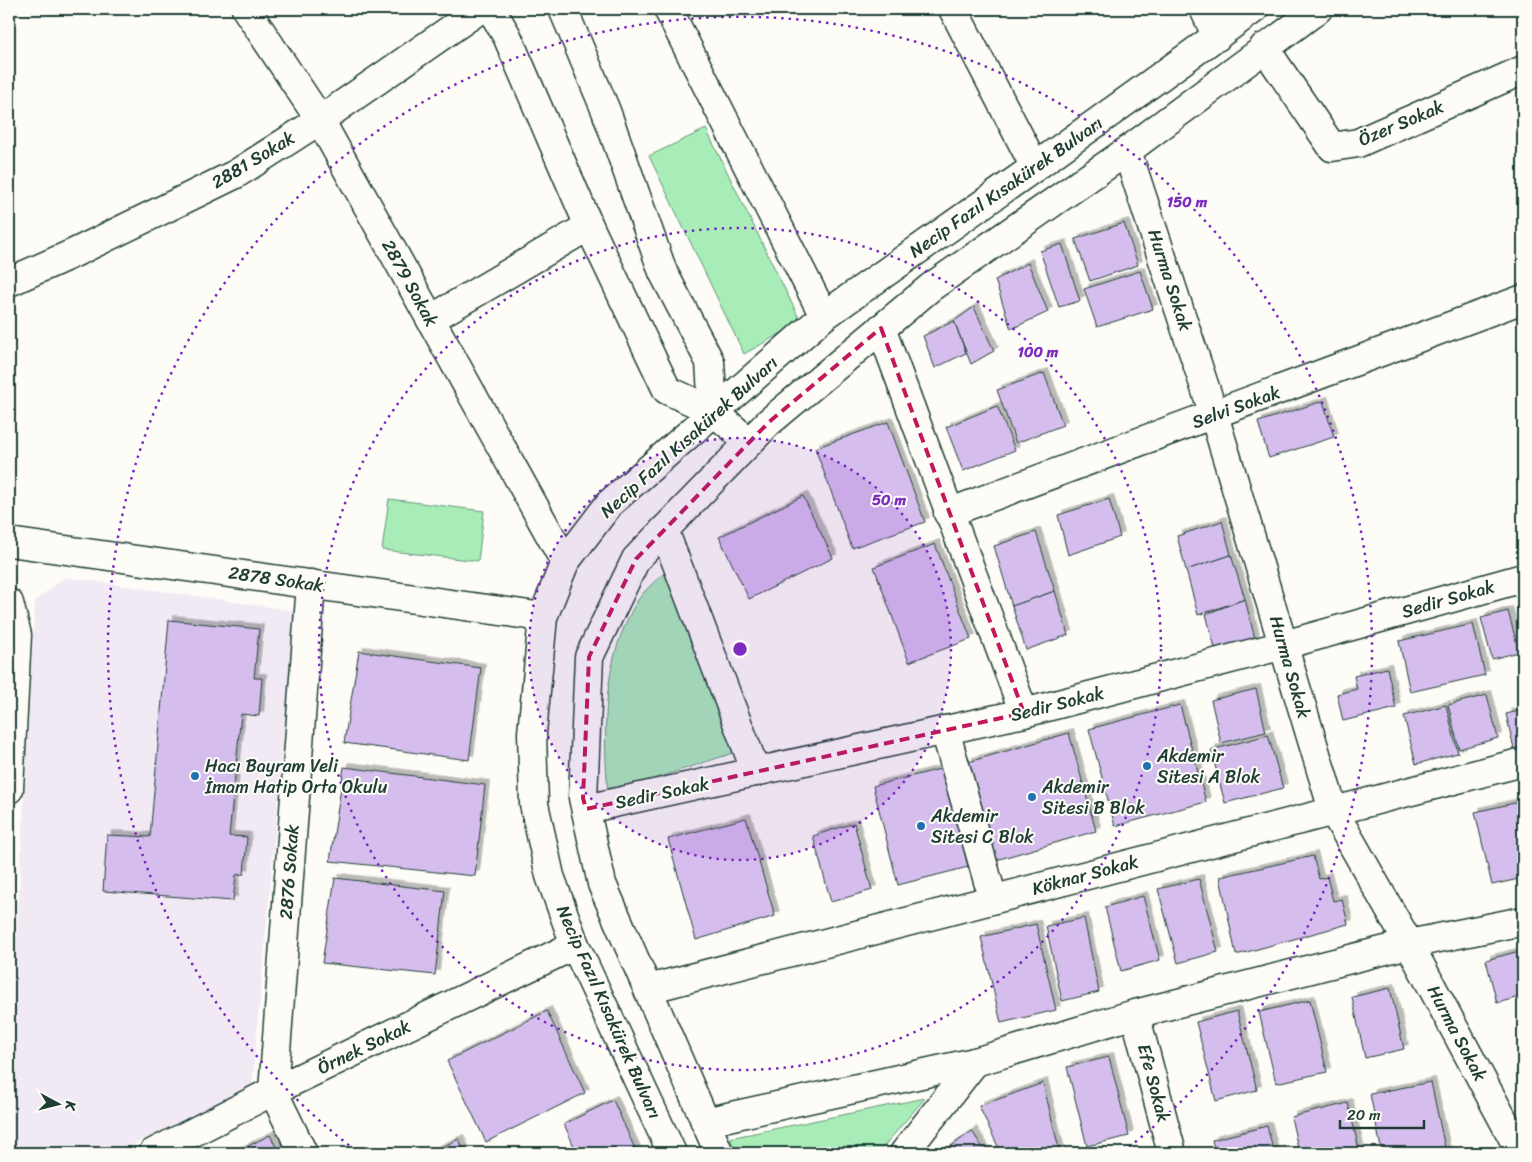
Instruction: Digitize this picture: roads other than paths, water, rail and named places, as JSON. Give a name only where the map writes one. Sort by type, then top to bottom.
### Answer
[{"type":"street","name":"2879 Sokak","points":[[246,9],[320,120],[565,562]]},
{"type":"street","name":"2881 Sokak","points":[[9,282],[74,253],[236,174],[320,120],[480,9]]},
{"type":"street","points":[[491,9],[507,36],[590,226],[668,390],[713,411],[749,442]]},
{"type":"street","points":[[563,9],[606,111],[663,272],[710,362],[713,411]]},
{"type":"street","points":[[668,9],[824,316]]},
{"type":"street","points":[[953,9],[1035,168]]},
{"type":"street","points":[[1204,9],[1217,37]]},
{"type":"street","name":"Necip Fazıl Kısakürek Bulvarı","points":[[672,1153],[575,945],[550,876],[534,804],[532,733],[544,617],[565,562],[610,503],[713,411],[824,316],[1035,168],[1254,9]]},
{"type":"street","points":[[719,1153],[602,884],[583,798],[590,657],[636,558],[769,422],[931,287],[1127,151],[1318,9]]},
{"type":"street","name":"Özer Sokak","points":[[1264,48],[1332,147],[1358,143],[1523,70]]},
{"type":"street","name":"Hurma Sokak","points":[[1127,151],[1214,415],[1332,810],[1409,944],[1521,1153]]},
{"type":"street","points":[[430,319],[590,226]]},
{"type":"street","name":"Selvi Sokak","points":[[948,513],[1523,299]]},
{"type":"street","points":[[881,328],[948,513],[1024,713]]},
{"type":"street","points":[[664,530],[756,772]]},
{"type":"street","name":"2878 Sokak","points":[[9,542],[544,617]]},
{"type":"street","name":"Sedir Sokak","points":[[586,809],[1024,713],[1284,645],[1523,578]]},
{"type":"street","name":"2876 Sokak","points":[[272,1092],[311,584]]},
{"type":"street","points":[[9,603],[18,635],[9,789]]},
{"type":"street","points":[[945,730],[994,899]]},
{"type":"street","name":"Köknar Sokak","points":[[648,989],[1332,810],[1523,762]]},
{"type":"street","points":[[705,1122],[975,1062],[1136,1014],[1409,944],[1523,921]]},
{"type":"street","name":"Örnek Sokak","points":[[153,1153],[272,1092],[575,945]]},
{"type":"street","name":"Efe Sokak","points":[[1136,1014],[1172,1153]]},
{"type":"street","points":[[904,1153],[975,1062]]},
{"type":"street","points":[[272,1092],[303,1153]]},
{"type":"place","name":"Akdemir Sitesi A Blok","points":[[1147,766]]},
{"type":"place","name":"Hacı Bayram Veli İmam Hatip Orta Okulu","points":[[195,776]]},
{"type":"place","name":"Akdemir Sitesi B Blok","points":[[1032,797]]},
{"type":"place","name":"Akdemir Sitesi C Blok","points":[[921,826]]}]
